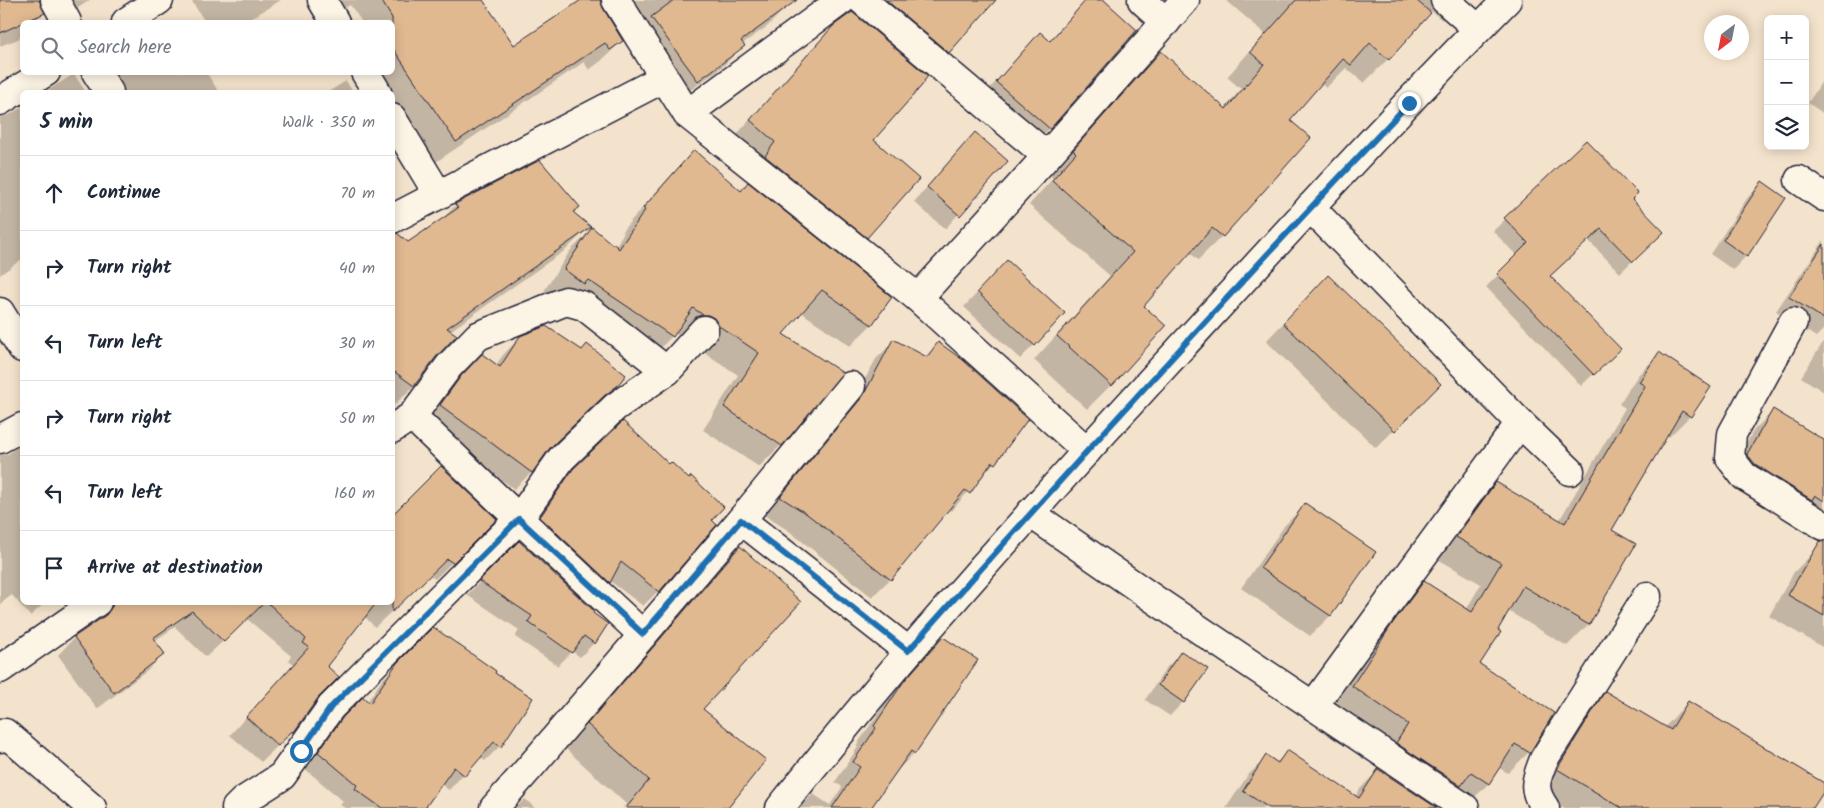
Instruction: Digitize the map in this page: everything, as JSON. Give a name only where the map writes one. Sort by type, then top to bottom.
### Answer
[{"type":"street","points":[[55,0],[66,20]]},
{"type":"street","points":[[129,20],[159,0]]},
{"type":"street","points":[[322,0],[334,20]]},
{"type":"street","points":[[616,0],[687,114],[918,298],[1087,451]]},
{"type":"street","points":[[687,114],[842,0]]},
{"type":"street","points":[[862,0],[1047,156]]},
{"type":"street","points":[[1142,0],[1166,22]]},
{"type":"street","points":[[918,298],[1186,0]]},
{"type":"street","points":[[1445,0],[1478,29]]},
{"type":"street","points":[[780,808],[830,744],[908,651],[1030,513],[1310,207],[1507,0]]},
{"type":"street","points":[[0,101],[41,75]]},
{"type":"street","points":[[98,75],[108,90]]},
{"type":"street","points":[[367,75],[376,90]]},
{"type":"street","points":[[395,217],[664,78]]},
{"type":"street","points":[[395,123],[438,194]]},
{"type":"street","points":[[1799,180],[1824,197]]},
{"type":"street","points":[[1310,207],[1520,423],[1570,471]]},
{"type":"street","points":[[643,634],[519,519],[402,422],[449,366],[478,336],[566,301],[584,306],[667,371]]},
{"type":"street","points":[[0,312],[20,345]]},
{"type":"street","points":[[1793,322],[1732,434],[1730,458],[1744,476],[1824,526]]},
{"type":"street","points":[[236,808],[243,801],[282,776],[331,707],[519,519],[561,459],[615,407],[667,371],[704,330]]},
{"type":"street","points":[[494,808],[741,520],[851,386]]},
{"type":"street","points":[[1313,706],[1520,423]]},
{"type":"street","points":[[0,439],[20,427]]},
{"type":"street","points":[[1030,513],[1465,808]]},
{"type":"street","points":[[741,520],[908,651]]},
{"type":"street","points":[[1545,808],[1537,796],[1536,782],[1544,759],[1647,596]]},
{"type":"street","points":[[0,669],[93,605]]},
{"type":"street","points":[[2,732],[92,808]]},
{"type":"building","points":[[0,0],[39,0],[45,13],[29,20],[20,20],[20,24],[0,33]]},
{"type":"building","points":[[381,0],[483,0],[514,45],[581,0],[600,0],[623,41],[610,50],[605,43],[456,142],[395,51],[395,20],[392,20]]},
{"type":"building","points":[[674,0],[797,0],[741,41],[745,46],[698,81],[651,17]]},
{"type":"building","points":[[886,0],[996,0],[949,53]]},
{"type":"building","points":[[1086,0],[1104,0],[1137,30],[1050,129],[996,82],[1040,32],[1050,41]]},
{"type":"building","points":[[1296,0],[1416,0],[1431,13],[1389,60],[1370,43],[1351,65],[1343,59],[1290,120],[1311,138],[1223,237],[1212,228],[1144,306],[1166,326],[1112,386],[1057,336],[1133,252],[1052,180],[1076,153],[1073,150],[1161,51],[1226,109],[1264,64],[1250,52]]},
{"type":"building","points":[[852,12],[928,76],[925,82],[874,140],[919,179],[867,238],[765,156],[775,142],[750,120],[833,26]]},
{"type":"building","points":[[975,132],[1008,161],[960,216],[927,187]]},
{"type":"building","points":[[1586,140],[1638,193],[1632,199],[1664,232],[1633,262],[1601,229],[1550,276],[1621,349],[1594,375],[1497,274],[1528,243],[1504,218]]},
{"type":"building","points":[[694,150],[741,191],[748,182],[892,297],[872,325],[822,290],[783,334],[843,373],[782,446],[724,407],[759,353],[719,326],[714,318],[703,315],[693,308],[673,337],[588,280],[584,284],[564,269],[592,227],[619,249],[645,210],[643,208]]},
{"type":"building","points":[[540,160],[580,207],[573,212],[591,227],[447,328],[457,335],[436,357],[414,386],[395,372],[395,233],[408,242],[458,208],[455,204]]},
{"type":"building","points":[[1762,181],[1786,198],[1747,257],[1723,240]]},
{"type":"building","points":[[1824,244],[1824,319],[1789,297]]},
{"type":"building","points":[[1007,260],[1065,313],[1035,346],[977,292]]},
{"type":"building","points":[[1328,275],[1441,384],[1395,431],[1283,323]]},
{"type":"building","points":[[546,326],[582,350],[587,344],[626,375],[617,386],[550,448],[532,473],[440,405],[461,376],[482,354],[500,367],[520,336]]},
{"type":"building","points":[[893,339],[927,357],[938,342],[963,360],[1028,419],[995,464],[992,462],[970,494],[965,490],[891,580],[807,514],[780,497],[863,396]]},
{"type":"building","points":[[1659,352],[1711,387],[1691,417],[1682,411],[1612,530],[1636,544],[1589,625],[1523,586],[1498,630],[1501,632],[1480,664],[1554,713],[1530,753],[1515,744],[1489,784],[1471,772],[1461,786],[1396,743],[1408,724],[1352,686],[1394,621],[1424,581],[1472,612],[1501,563],[1456,537],[1496,482],[1565,523],[1645,386],[1639,382]]},
{"type":"building","points":[[1773,409],[1824,440],[1824,501],[1815,495],[1812,500],[1755,464],[1747,454]]},
{"type":"building","points":[[623,421],[669,464],[671,462],[689,479],[691,476],[724,507],[712,520],[717,525],[659,592],[621,562],[610,583],[540,517],[573,469]]},
{"type":"building","points":[[441,466],[497,519],[453,563],[447,559],[392,612],[392,605],[395,605],[395,512]]},
{"type":"building","points":[[1305,503],[1376,552],[1331,616],[1260,568]]},
{"type":"building","points":[[519,541],[594,611],[593,613],[608,624],[595,644],[584,636],[572,653],[528,622],[532,616],[479,581]]},
{"type":"building","points":[[1820,541],[1824,542],[1824,616],[1788,595]]},
{"type":"building","points":[[740,546],[801,602],[703,709],[766,760],[728,808],[626,808],[649,780],[587,724]]},
{"type":"building","points":[[113,605],[262,605],[224,642],[192,611],[153,638],[165,654],[114,693],[74,637],[106,615]]},
{"type":"building","points":[[270,605],[375,605],[327,666],[339,677],[318,698],[294,732],[292,731],[278,746],[246,717],[309,647],[303,643],[306,639]]},
{"type":"building","points":[[433,627],[496,671],[495,673],[533,698],[501,747],[494,742],[465,776],[454,767],[425,808],[382,808],[355,789],[357,785],[318,752],[343,717],[363,697],[370,703],[397,663]]},
{"type":"building","points":[[943,637],[978,660],[915,754],[911,751],[871,808],[832,808],[860,767],[853,762],[876,728],[874,726],[904,681]]},
{"type":"building","points":[[1181,651],[1208,669],[1184,703],[1158,685]]},
{"type":"building","points":[[1605,691],[1671,730],[1688,701],[1824,783],[1824,791],[1813,808],[1622,808],[1557,769]]},
{"type":"building","points":[[1287,750],[1359,798],[1378,769],[1437,808],[1269,808],[1243,791],[1266,755],[1278,763]]},
{"type":"route","points":[[301,751],[331,707],[519,519],[643,634],[741,520],[908,651],[1030,513],[1310,207],[1409,103]]}]
